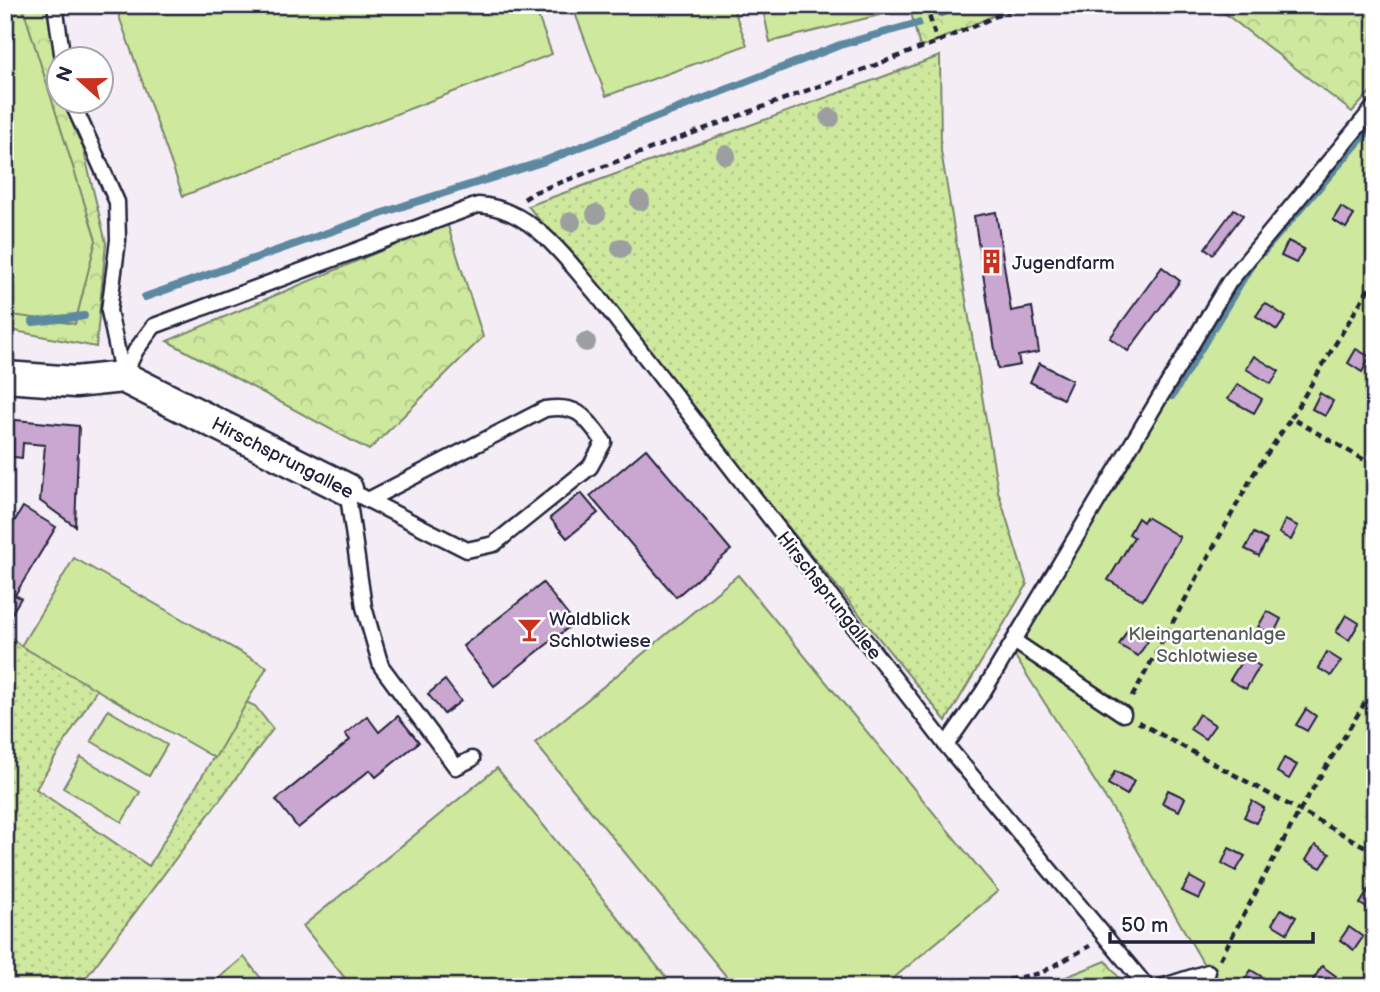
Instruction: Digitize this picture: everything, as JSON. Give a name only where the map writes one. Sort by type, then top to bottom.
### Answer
[{"type":"street","points":[[5,377],[75,382],[123,377]]},
{"type":"street","name":"Hirschsprungallee","points":[[123,377],[357,494]]},
{"type":"lane","points":[[55,5],[61,46]]},
{"type":"lane","points":[[946,745],[983,692],[1229,282],[1375,106]]},
{"type":"lane","points":[[78,116],[117,202],[118,240],[109,311],[123,377]]},
{"type":"lane","points":[[123,377],[136,350],[154,326],[478,205],[508,210]]},
{"type":"lane","name":"Hirschsprungallee","points":[[508,210],[550,241],[598,296],[946,745],[1147,987]]},
{"type":"lane","name":"Hirschsprungallee","points":[[565,406],[583,415],[604,442],[590,467],[495,544],[467,551],[357,494],[545,409],[565,406]]},
{"type":"lane","points":[[357,494],[364,607],[381,666],[456,767],[472,759]]},
{"type":"lane","points":[[1014,641],[1123,714]]},
{"type":"lane","points":[[1161,987],[1208,972]]},
{"type":"path","points":[[926,5],[937,42]]},
{"type":"path","points":[[508,210],[535,191],[937,42],[1022,5]]},
{"type":"path","points":[[1375,278],[1291,418],[1253,475],[1123,714],[1375,852]]},
{"type":"path","points":[[1291,418],[1375,466]]},
{"type":"path","points":[[1208,972],[1216,968],[1300,810],[1375,686]]},
{"type":"path","points":[[973,987],[1041,973],[1106,936]]},
{"type":"green space","points":[[5,5],[49,5],[57,46],[46,46],[46,116],[75,116],[106,243],[96,347],[5,329]]},
{"type":"green space","points":[[5,5],[22,5],[46,81],[46,116],[57,116],[96,240],[75,324],[5,314]]},
{"type":"green space","points":[[115,5],[534,5],[552,54],[183,196]]},
{"type":"green space","points":[[572,5],[732,5],[747,45],[606,96]]},
{"type":"green space","points":[[762,5],[899,5],[900,10],[770,42]]},
{"type":"green space","points":[[909,5],[1018,5],[920,48]]},
{"type":"green space","points":[[1214,5],[1375,5],[1375,87],[1352,112]]},
{"type":"green space","points":[[940,56],[941,151],[998,491],[1027,585],[946,721],[528,206]]},
{"type":"green space","name":"Kleingartenanlage Schlotwiese","points":[[1375,124],[1375,987],[1217,987],[1124,827],[1016,658],[1014,641],[1243,263]]},
{"type":"green space","points":[[447,223],[483,337],[369,450],[167,341]]},
{"type":"green space","points":[[74,558],[267,667],[215,758],[21,646]]},
{"type":"green space","points":[[738,575],[998,891],[883,987],[735,987],[535,743]]},
{"type":"green space","points":[[5,632],[21,646],[97,689],[36,789],[149,866],[246,702],[255,706],[273,729],[79,987],[5,987]]},
{"type":"green space","points":[[108,710],[167,745],[149,776],[91,741]]},
{"type":"green space","points":[[81,757],[140,792],[122,822],[63,788]]},
{"type":"green space","points":[[497,768],[674,987],[352,987],[303,926]]},
{"type":"green space","points":[[244,957],[268,987],[208,987]]},
{"type":"green space","points":[[1106,961],[1126,987],[1041,987]]},
{"type":"building","points":[[1341,207],[1354,215],[1346,228],[1333,220]]},
{"type":"building","points":[[1234,209],[1243,215],[1213,254],[1205,248]]},
{"type":"building","name":"Jugendfarm","points":[[996,212],[1011,311],[1032,307],[1039,352],[1018,356],[1020,365],[998,369],[974,216]]},
{"type":"building","points":[[1288,241],[1304,249],[1296,263],[1281,256]]},
{"type":"building","points":[[1162,267],[1180,281],[1128,351],[1110,338]]},
{"type":"building","points":[[1265,303],[1286,317],[1277,330],[1256,316]]},
{"type":"building","points":[[1356,349],[1370,357],[1362,372],[1348,363]]},
{"type":"building","points":[[1254,356],[1279,371],[1271,384],[1246,369]]},
{"type":"building","points":[[1039,363],[1072,380],[1063,399],[1030,382]]},
{"type":"building","points":[[1238,384],[1262,399],[1254,413],[1228,399]]},
{"type":"building","points":[[1320,393],[1333,401],[1325,416],[1312,409]]},
{"type":"building","points":[[5,419],[79,426],[75,526],[40,501],[45,445],[23,443],[22,458],[5,456]]},
{"type":"building","points":[[646,449],[731,550],[676,597],[590,496]]},
{"type":"building","points":[[581,493],[598,513],[567,538],[550,518]]},
{"type":"building","points":[[23,507],[56,527],[15,595],[21,598],[5,624],[5,537]]},
{"type":"building","points":[[1146,517],[1180,537],[1143,600],[1108,580],[1134,537],[1129,534],[1138,518],[1143,522]]},
{"type":"building","points":[[1285,520],[1298,526],[1291,540],[1279,533]]},
{"type":"building","points":[[1254,533],[1267,540],[1259,556],[1245,549]]},
{"type":"building","points":[[543,583],[574,623],[494,686],[463,646]]},
{"type":"building","points":[[1267,611],[1281,619],[1273,635],[1258,627]]},
{"type":"building","points":[[1346,615],[1359,623],[1349,640],[1336,632]]},
{"type":"building","points":[[1128,629],[1148,641],[1138,656],[1119,645]]},
{"type":"building","points":[[1327,652],[1341,661],[1331,676],[1318,668]]},
{"type":"building","points":[[1244,657],[1260,666],[1246,689],[1230,680]]},
{"type":"building","points":[[445,680],[461,701],[444,714],[428,694]]},
{"type":"building","points":[[1306,709],[1316,716],[1307,731],[1296,725]]},
{"type":"building","points":[[1199,714],[1215,725],[1205,739],[1190,729]]},
{"type":"building","points":[[367,716],[379,732],[398,716],[419,742],[376,777],[370,770],[298,828],[276,800],[350,740],[345,734]]},
{"type":"building","points":[[1284,758],[1297,765],[1289,779],[1277,772]]},
{"type":"building","points":[[1115,771],[1134,781],[1127,795],[1108,784]]},
{"type":"building","points":[[1168,790],[1185,798],[1179,811],[1162,803]]},
{"type":"building","points":[[1252,801],[1264,808],[1256,823],[1244,817]]},
{"type":"building","points":[[1375,801],[1375,820],[1366,814]]},
{"type":"building","points":[[1315,845],[1330,854],[1321,868],[1306,860]]},
{"type":"building","points":[[1229,848],[1245,856],[1236,871],[1222,863]]},
{"type":"building","points":[[1190,877],[1206,886],[1199,899],[1182,891]]},
{"type":"building","points":[[1369,889],[1375,892],[1374,912],[1360,904]]},
{"type":"building","points":[[1281,909],[1296,917],[1287,933],[1272,924]]},
{"type":"building","points":[[1349,927],[1363,937],[1354,950],[1340,940]]},
{"type":"building","points":[[1322,966],[1336,976],[1330,987],[1323,987],[1313,980]]},
{"type":"building","points":[[1251,970],[1264,978],[1258,987],[1242,984]]},
{"type":"waterway","points":[[942,13],[962,5]]},
{"type":"waterway","points":[[145,297],[406,205],[542,162],[840,45],[918,23]]},
{"type":"waterway","points":[[1263,252],[1375,123]]},
{"type":"waterway","points":[[1172,396],[1252,264]]},
{"type":"waterway","points":[[33,322],[84,316]]},
{"type":"place","name":"Jugendfarm","points":[[992,262]]},
{"type":"place","name":"Waldblick Schlotwiese","points":[[529,629]]}]
